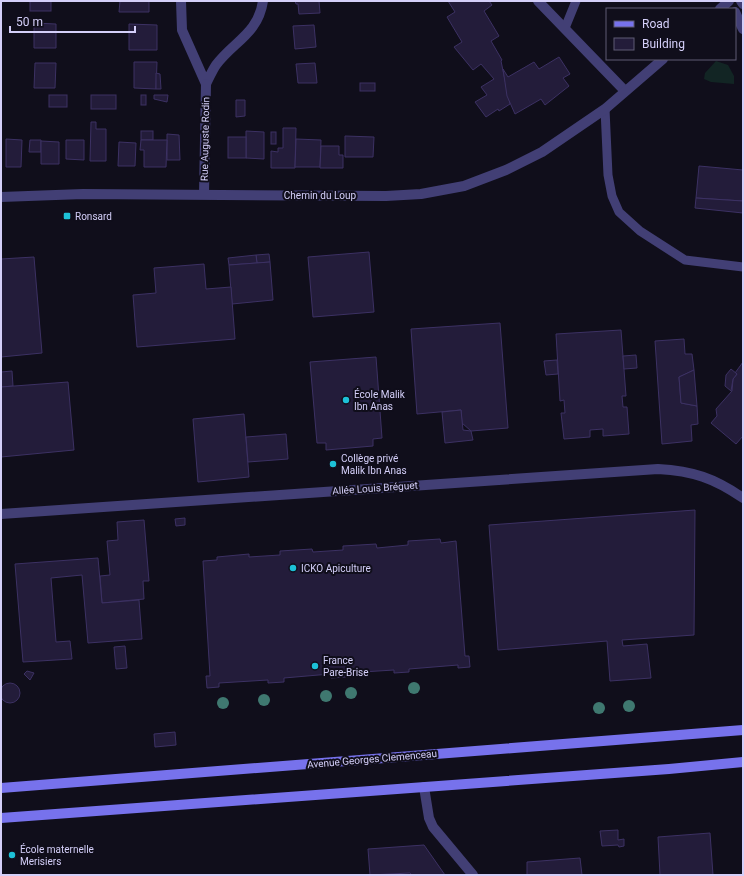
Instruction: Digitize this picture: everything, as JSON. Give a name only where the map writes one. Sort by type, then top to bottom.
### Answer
[{"type":"main road","name":"Avenue Georges Clemenceau","points":[[1,788],[743,730]]},
{"type":"main road","points":[[1,818],[743,762]]},
{"type":"street","name":"Rue Auguste Rodin","points":[[181,1],[182,30],[206,84],[204,194]]},
{"type":"street","name":"Rue Auguste Rodin","points":[[206,84],[217,64],[248,35],[257,23],[262,11],[263,1]]},
{"type":"street","points":[[538,1],[625,91]]},
{"type":"street","points":[[721,8],[730,1]]},
{"type":"street","points":[[736,14],[743,29]]},
{"type":"street","name":"Chemin du Loup","points":[[1,197],[83,194],[386,196],[420,194],[464,186],[506,170],[542,152],[605,109],[662,60]]},
{"type":"street","name":"Allée Louis Bréguet","points":[[1,514],[658,469],[683,471],[707,478],[743,498]]},
{"type":"street","points":[[424,787],[429,818],[433,827],[473,875]]},
{"type":"lane","points":[[564,28],[576,1]]},
{"type":"lane","points":[[605,109],[608,175],[612,196],[619,212],[640,231],[686,260],[743,267]]},
{"type":"green space","points":[[716,61],[728,65],[734,76],[734,84],[711,82],[704,79],[705,73]]},
{"type":"building","points":[[30,1],[51,1],[51,11],[30,11]]},
{"type":"building","points":[[120,1],[149,1],[149,12],[119,12]]},
{"type":"building","points":[[295,1],[319,1],[320,13],[299,14],[298,4],[296,4]]},
{"type":"building","points":[[448,1],[489,1],[492,5],[484,11],[499,36],[491,41],[502,60],[510,104],[499,111],[498,109],[486,117],[475,102],[487,95],[481,87],[494,79],[481,64],[473,70],[454,47],[462,42],[447,17],[455,12]]},
{"type":"building","points":[[34,23],[56,24],[56,48],[34,48]]},
{"type":"building","points":[[129,24],[157,25],[157,50],[129,50]]},
{"type":"building","points":[[314,25],[316,47],[295,49],[293,26]]},
{"type":"building","points":[[559,57],[570,74],[563,78],[569,86],[545,105],[541,99],[515,114],[507,96],[503,69],[508,77],[534,62],[539,69]]},
{"type":"building","points":[[134,62],[157,62],[156,89],[134,88]]},
{"type":"building","points":[[35,63],[56,63],[55,88],[34,88]]},
{"type":"building","points":[[315,63],[317,83],[298,83],[296,64]]},
{"type":"building","points":[[156,73],[160,74],[161,89],[156,89]]},
{"type":"building","points":[[360,83],[375,83],[375,91],[360,91]]},
{"type":"building","points":[[49,95],[67,95],[67,107],[49,107]]},
{"type":"building","points":[[91,95],[116,95],[116,109],[91,109]]},
{"type":"building","points":[[141,95],[146,95],[146,105],[141,105]]},
{"type":"building","points":[[154,95],[168,95],[167,102],[154,99]]},
{"type":"building","points":[[236,100],[245,100],[245,116],[236,117]]},
{"type":"building","points":[[91,122],[96,122],[96,129],[106,129],[106,161],[90,161]]},
{"type":"building","points":[[283,128],[296,128],[295,168],[271,168],[271,151],[278,152],[278,148],[283,148]]},
{"type":"building","points":[[141,131],[153,131],[153,140],[141,140]]},
{"type":"building","points":[[246,131],[264,132],[264,159],[246,158]]},
{"type":"building","points":[[271,132],[276,132],[276,144],[271,144]]},
{"type":"building","points":[[167,134],[179,135],[180,160],[167,160]]},
{"type":"building","points":[[345,136],[374,137],[373,157],[345,157]]},
{"type":"building","points":[[228,137],[246,137],[246,158],[228,158]]},
{"type":"building","points":[[6,139],[22,140],[21,167],[6,167]]},
{"type":"building","points":[[296,139],[321,140],[320,167],[295,167]]},
{"type":"building","points":[[30,140],[41,140],[41,152],[29,152]]},
{"type":"building","points":[[66,140],[84,140],[84,160],[66,159]]},
{"type":"building","points":[[141,140],[167,140],[166,167],[144,167],[144,150],[140,150]]},
{"type":"building","points":[[41,141],[59,142],[59,164],[41,164]]},
{"type":"building","points":[[119,142],[136,143],[135,166],[118,166]]},
{"type":"building","points":[[321,146],[339,146],[339,155],[343,155],[343,168],[320,168]]},
{"type":"building","points":[[699,166],[743,170],[743,201],[696,198]]},
{"type":"building","points":[[696,198],[743,201],[743,213],[695,208]]},
{"type":"building","points":[[369,252],[374,312],[313,317],[308,257]]},
{"type":"building","points":[[269,254],[270,262],[257,263],[256,255]]},
{"type":"building","points":[[256,255],[257,263],[229,265],[228,258]]},
{"type":"building","points":[[34,257],[42,353],[1,357],[1,259]]},
{"type":"building","points":[[270,262],[273,300],[232,304],[229,265]]},
{"type":"building","points":[[204,264],[206,289],[231,287],[235,339],[137,347],[133,295],[156,293],[154,268]]},
{"type":"building","points":[[500,323],[508,428],[471,431],[462,423],[461,410],[417,414],[411,329]]},
{"type":"building","points":[[621,330],[626,396],[622,396],[623,407],[627,407],[629,434],[603,436],[603,429],[590,430],[590,437],[564,439],[561,413],[565,413],[564,400],[560,401],[556,334]]},
{"type":"building","points":[[684,339],[685,354],[692,354],[694,370],[679,377],[681,403],[697,406],[698,424],[691,425],[692,441],[662,444],[655,341]]},
{"type":"building","points":[[636,355],[637,368],[624,369],[623,356]]},
{"type":"building","name":"École Malik Ibn Anas","points":[[376,357],[382,438],[373,439],[373,446],[326,450],[326,443],[317,443],[310,362]]},
{"type":"building","points":[[557,360],[558,374],[546,375],[544,361]]},
{"type":"building","points":[[743,362],[743,436],[736,444],[711,423],[717,416],[716,409],[732,391],[733,379],[737,374],[735,373]]},
{"type":"building","points":[[731,369],[737,374],[733,379],[731,391],[725,386],[726,375]]},
{"type":"building","points":[[694,370],[697,406],[681,403],[679,377]]},
{"type":"building","points":[[12,371],[13,386],[1,387],[1,372]]},
{"type":"building","points":[[68,382],[74,450],[1,457],[1,387]]},
{"type":"building","points":[[461,410],[463,430],[471,431],[473,440],[445,443],[442,412]]},
{"type":"building","points":[[244,414],[249,477],[198,482],[193,419]]},
{"type":"building","points":[[286,434],[288,459],[248,462],[246,437]]},
{"type":"building","points":[[695,510],[694,635],[622,640],[623,646],[647,644],[651,678],[610,681],[607,641],[498,650],[489,525]]},
{"type":"building","points":[[185,518],[185,525],[176,526],[175,519]]},
{"type":"building","points":[[144,520],[149,581],[143,581],[144,599],[102,603],[100,576],[110,575],[107,541],[118,540],[117,522]]},
{"type":"building","points":[[440,539],[441,543],[456,541],[465,656],[469,656],[470,667],[458,668],[458,665],[409,669],[409,672],[394,673],[394,670],[346,673],[346,677],[331,678],[330,674],[284,678],[284,682],[268,683],[268,680],[219,683],[219,687],[207,688],[206,676],[210,676],[203,561],[217,560],[217,557],[249,554],[249,557],[280,555],[280,551],[312,549],[313,552],[343,550],[343,546],[376,544],[377,548],[408,545],[408,541]]},
{"type":"building","points":[[98,558],[102,603],[139,600],[142,639],[88,643],[82,575],[51,578],[56,642],[70,641],[72,659],[23,662],[15,564]]},
{"type":"building","points":[[125,646],[127,668],[116,669],[114,647]]},
{"type":"building","points":[[27,671],[34,673],[30,680],[24,674]]},
{"type":"building","points":[[10,683],[17,686],[20,693],[17,700],[10,703],[3,700],[0,693],[3,686]]},
{"type":"building","points":[[175,732],[176,745],[155,747],[154,734]]},
{"type":"building","points":[[618,830],[618,840],[624,839],[624,846],[602,846],[600,831]]},
{"type":"building","points":[[710,833],[713,875],[660,875],[658,837]]},
{"type":"building","points":[[424,845],[445,875],[412,875],[410,873],[370,875],[368,849]]},
{"type":"building","points":[[580,858],[582,875],[527,875],[527,862]]},
{"type":"place","name":"Ronsard","points":[[67,216]]},
{"type":"place","name":"École Malik Ibn Anas","points":[[346,400]]},
{"type":"place","name":"Collège privé Malik Ibn Anas","points":[[333,464]]},
{"type":"place","name":"ICKO Apiculture","points":[[293,568]]},
{"type":"place","name":"France Pare-Brise","points":[[315,666]]},
{"type":"place","name":"École maternelle Merisiers","points":[[12,855]]}]
